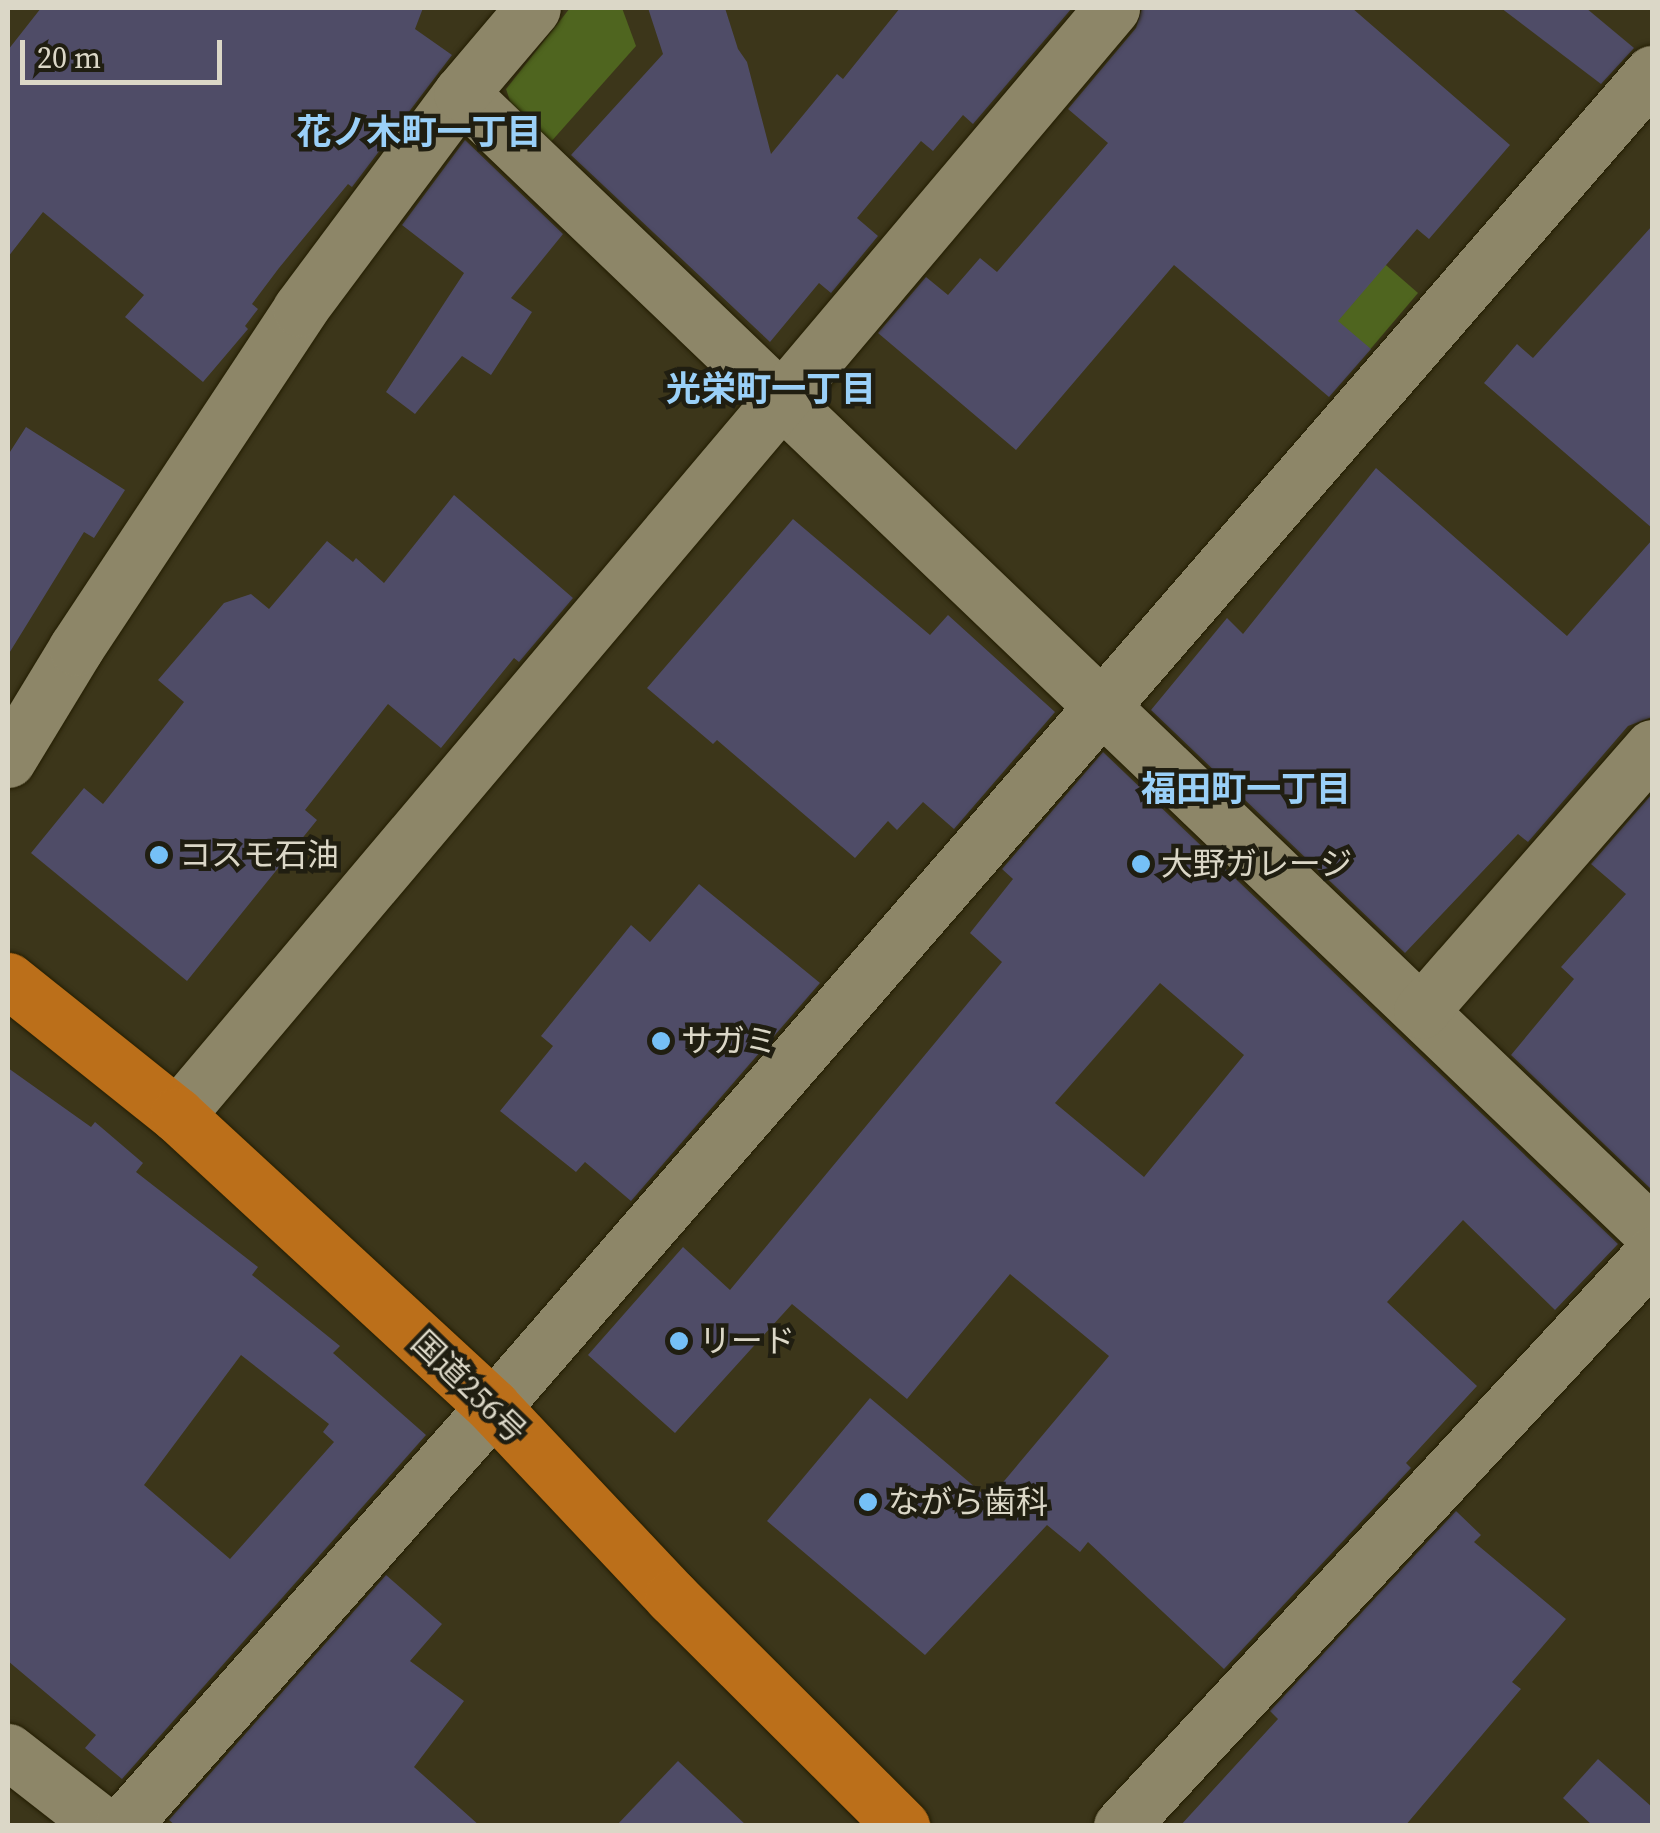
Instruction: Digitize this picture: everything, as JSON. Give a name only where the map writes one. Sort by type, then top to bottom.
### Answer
[{"type":"highway","name":"国道256号","points":[[8,980],[177,1115],[494,1407],[672,1597],[902,1826]]},
{"type":"street","points":[[8,760],[76,648],[300,309],[461,94],[533,8]]},
{"type":"street","points":[[177,1115],[1112,8]]},
{"type":"street","points":[[122,1826],[494,1407],[1652,74]]},
{"type":"street","points":[[461,94],[1652,1233]]},
{"type":"street","points":[[1421,1011],[1652,747]]},
{"type":"street","points":[[1120,1826],[1652,1254]]},
{"type":"street","points":[[8,1751],[104,1826]]},
{"type":"green space","points":[[570,8],[622,8],[636,46],[549,144],[514,113],[506,89]]},
{"type":"green space","points":[[1285,177],[1418,293],[1368,352],[1234,237]]},
{"type":"building","points":[[41,8],[423,8],[415,29],[452,55],[352,187],[348,184],[279,268],[252,304],[258,309],[245,326],[248,329],[203,382],[125,317],[144,295],[43,212],[8,257],[8,50]]},
{"type":"building","points":[[648,8],[725,8],[738,49],[747,62],[771,154],[837,74],[843,79],[900,8],[1072,8],[973,124],[963,115],[933,151],[921,141],[857,218],[878,236],[831,293],[819,283],[770,342],[571,155],[663,54]]},
{"type":"building","points":[[1142,8],[1352,8],[1510,145],[1429,239],[1417,229],[1338,321],[1371,349],[1329,397],[1174,265],[1016,450],[878,333],[926,277],[948,295],[980,258],[997,272],[1108,143],[1068,109],[1136,28]]},
{"type":"building","points":[[1501,8],[1586,8],[1634,48],[1601,84]]},
{"type":"building","points":[[465,140],[563,234],[511,298],[532,312],[491,375],[462,356],[415,414],[386,392],[464,273],[402,225]]},
{"type":"building","points":[[1652,226],[1652,528],[1484,383],[1517,344],[1533,358]]},
{"type":"building","points":[[26,427],[125,490],[94,538],[84,532],[8,655],[8,455]]},
{"type":"building","points":[[1376,468],[1567,636],[1652,540],[1652,717],[1628,726],[1528,842],[1518,834],[1405,953],[1151,710],[1227,618],[1243,634]]},
{"type":"building","points":[[454,495],[573,598],[519,662],[514,658],[441,748],[388,704],[305,810],[317,820],[187,981],[31,853],[84,788],[103,804],[184,702],[158,680],[224,603],[251,594],[269,609],[327,541],[353,562],[356,558],[384,583]]},
{"type":"building","points":[[793,519],[930,635],[948,615],[1055,712],[954,829],[923,802],[897,830],[888,821],[855,858],[717,740],[713,744],[647,688]]},
{"type":"building","points":[[1103,752],[1618,1244],[1555,1310],[1463,1220],[1387,1302],[1477,1386],[1406,1463],[1411,1468],[1224,1669],[1088,1542],[1080,1552],[1047,1525],[925,1655],[767,1521],[870,1398],[989,1499],[1109,1356],[1010,1274],[907,1399],[792,1304],[675,1433],[588,1355],[683,1247],[730,1290],[1002,962],[970,933],[1013,879],[1002,869]],"holes":[[[1160,983],[1244,1055],[1144,1177],[1055,1103]]]},
{"type":"building","points":[[1652,794],[1652,1190],[1511,1055],[1574,979],[1561,967],[1626,894],[1591,864]]},
{"type":"building","name":"サガミ","points":[[699,884],[820,983],[631,1201],[585,1162],[576,1172],[500,1111],[553,1046],[541,1036],[631,925],[650,942]]},
{"type":"building","points":[[8,1068],[91,1127],[95,1122],[143,1163],[136,1172],[258,1267],[252,1275],[340,1346],[333,1353],[426,1435],[122,1779],[85,1748],[96,1735],[8,1661]],"holes":[[[241,1355],[329,1424],[323,1432],[334,1442],[230,1559],[144,1485]]]},
{"type":"building","points":[[1456,1511],[1481,1535],[1474,1542],[1566,1619],[1512,1682],[1521,1689],[1405,1826],[1180,1826],[1278,1719],[1270,1711]]},
{"type":"building","points":[[386,1575],[442,1624],[410,1661],[464,1701],[414,1767],[480,1826],[176,1826],[169,1820]]},
{"type":"building","points":[[1598,1759],[1652,1807],[1652,1826],[1593,1826],[1563,1798]]},
{"type":"building","points":[[678,1761],[747,1826],[616,1826]]},
{"type":"place","name":"コスモ石油","points":[[159,855]]},
{"type":"place","name":"大野ガレージ","points":[[1141,864]]},
{"type":"place","name":"サガミ","points":[[661,1041]]},
{"type":"place","name":"リード","points":[[679,1341]]},
{"type":"place","name":"ながら歯科","points":[[868,1502]]},
{"type":"district","name":"花ノ木町一丁目","points":[[419,132]]},
{"type":"district","name":"光栄町一丁目","points":[[771,389]]},
{"type":"district","name":"福田町一丁目","points":[[1246,789]]}]
